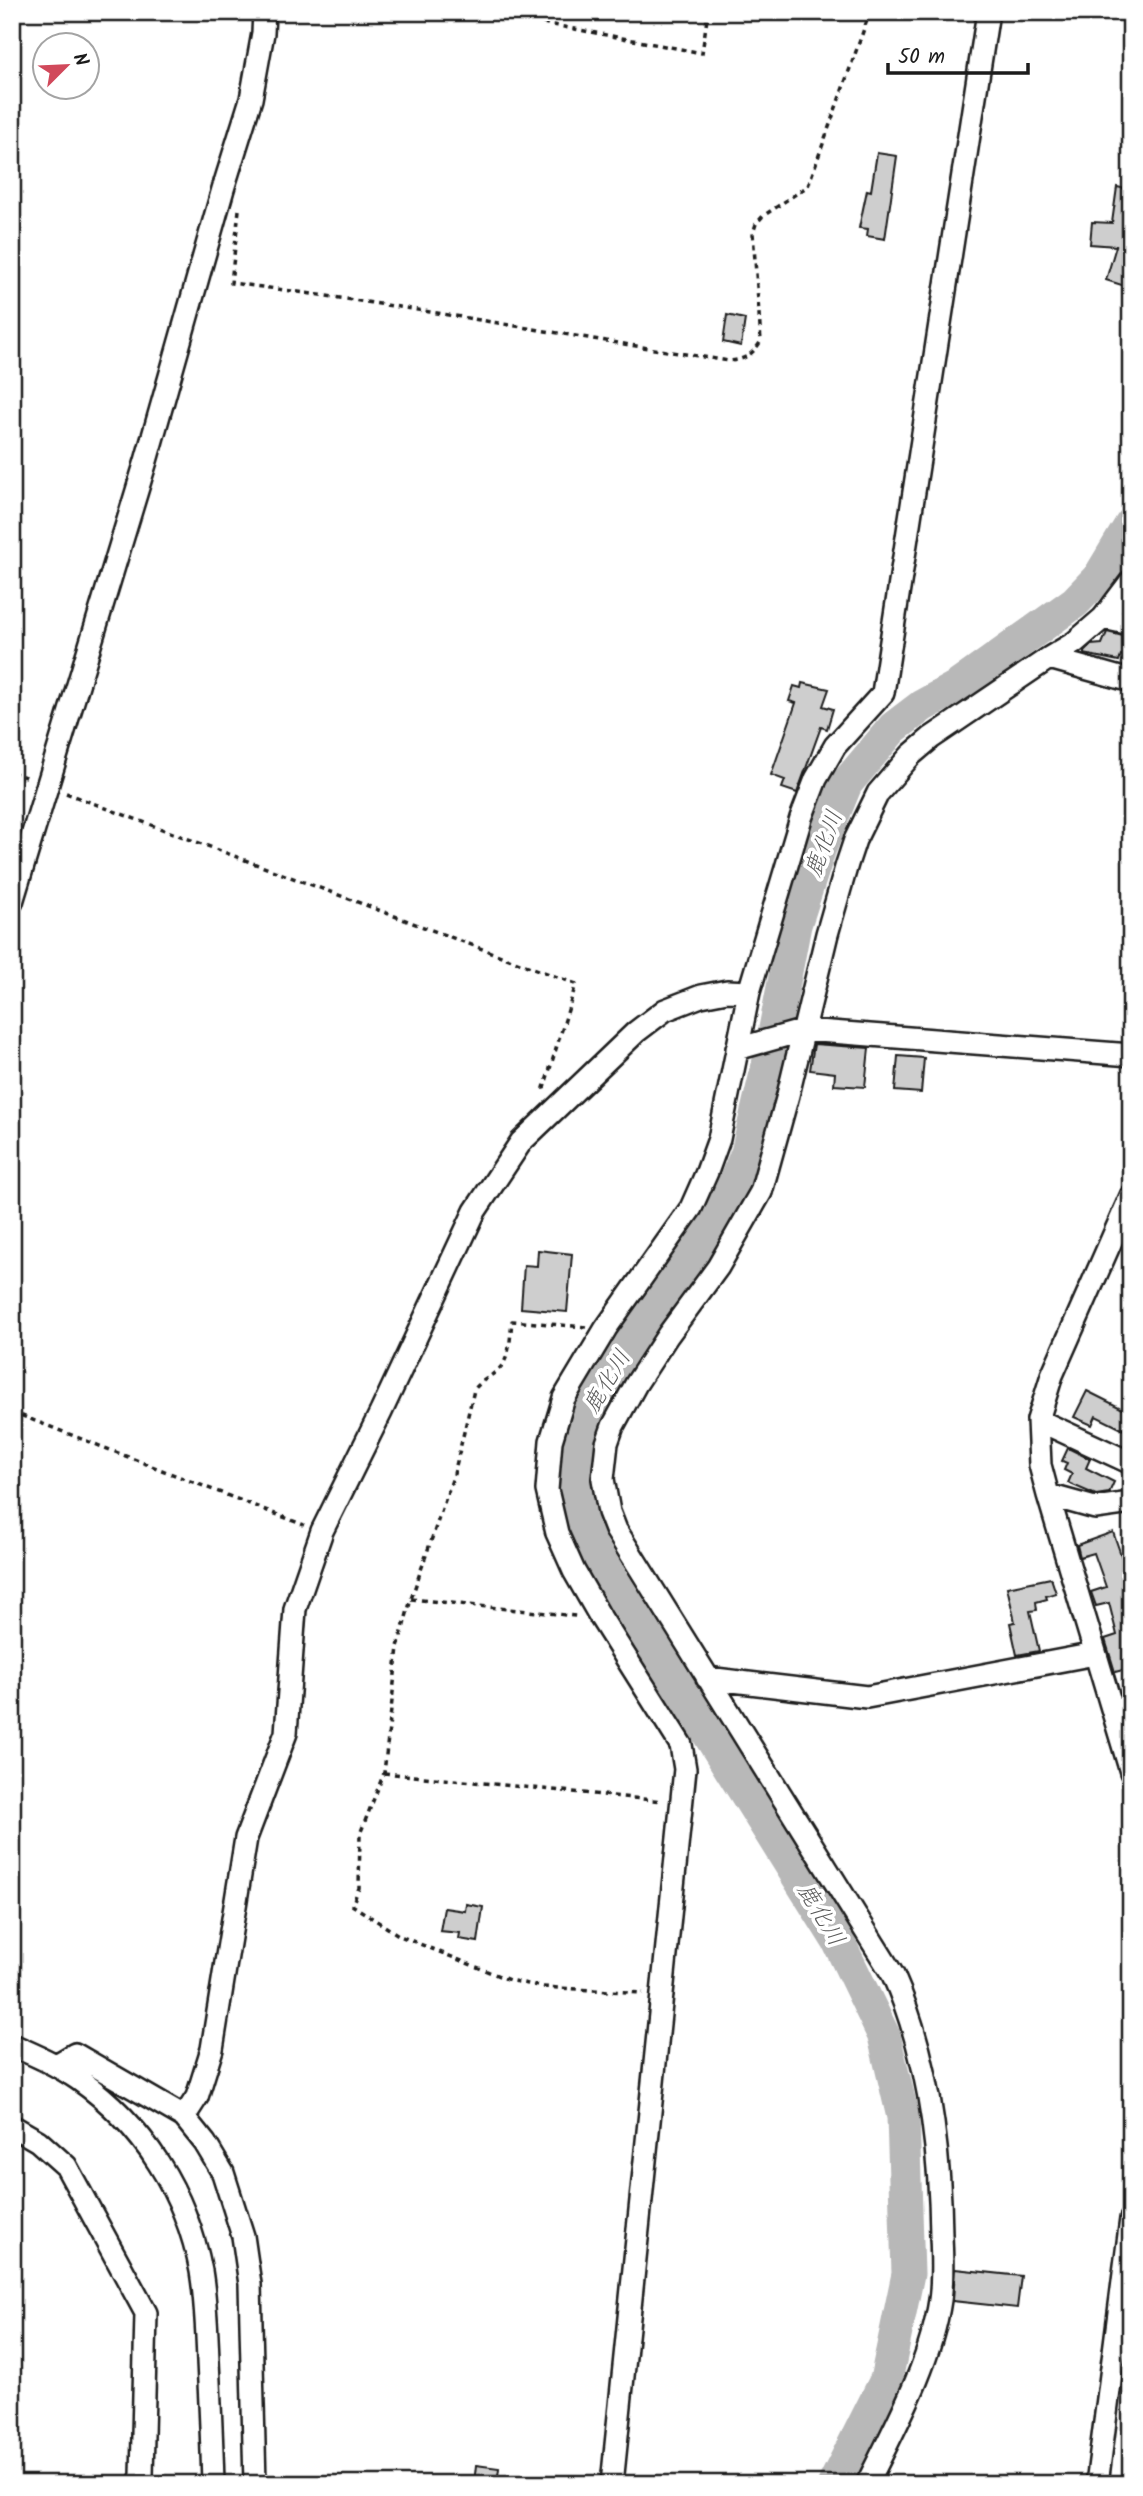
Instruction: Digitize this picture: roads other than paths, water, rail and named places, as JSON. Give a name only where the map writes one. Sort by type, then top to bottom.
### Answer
[{"type":"street","points":[[12,902],[251,99],[263,33],[264,12]]},
{"type":"street","points":[[612,2484],[685,1769],[681,1745],[601,1618],[574,1571],[557,1533],[547,1490],[551,1441],[564,1398],[606,1328],[691,1208],[719,1139],[741,1047],[749,992],[801,818],[816,779],[835,746],[883,692],[988,12]]},
{"type":"street","points":[[867,2484],[911,2392],[927,2350],[940,2300],[941,2213],[936,2147],[922,2060],[909,2010],[893,1975],[616,1530],[605,1492],[604,1462],[607,1443],[620,1411],[668,1335],[718,1267],[761,1192],[846,864],[878,793],[911,755],[931,738],[1074,643],[1103,618],[1131,581]]},
{"type":"street","points":[[1103,618],[1131,624]]},
{"type":"street","points":[[1048,658],[1131,681]]},
{"type":"street","points":[[184,2117],[197,2097],[212,2049],[246,1838],[286,1733],[295,1609],[322,1531],[475,1211],[521,1142],[636,1032],[665,1010],[702,996],[727,991],[749,992]]},
{"type":"street","points":[[741,1047],[805,1030],[1131,1055]]},
{"type":"street","points":[[1131,1196],[1052,1375],[1038,1420],[1040,1465],[1131,1772]]},
{"type":"street","points":[[1038,1420],[1131,1463]]},
{"type":"street","points":[[1048,1495],[1096,1508],[1131,1503]]},
{"type":"street","points":[[707,1678],[867,1697],[1096,1654]]},
{"type":"street","points":[[12,2045],[56,2065],[100,2096],[154,2154],[172,2184],[185,2213],[201,2272],[214,2484]]},
{"type":"street","points":[[56,2065],[75,2054],[184,2117],[205,2143],[223,2173],[243,2236],[250,2284],[256,2484]]},
{"type":"street","points":[[12,2126],[38,2141],[66,2166],[146,2313],[142,2476],[138,2484]]},
{"type":"street","points":[[1097,2484],[1131,2219]]},
{"type":"waterway","name":"鹿化川","points":[[834,2484],[886,2380],[908,2274],[903,2117],[884,2036],[838,1941],[591,1546],[577,1501],[576,1465],[583,1425],[597,1393],[618,1358],[685,1265],[730,1193],[747,1153],[768,1065],[795,925],[820,848],[846,784],[893,728],[922,706],[958,686],[1075,602],[1099,577],[1131,524]]}]
